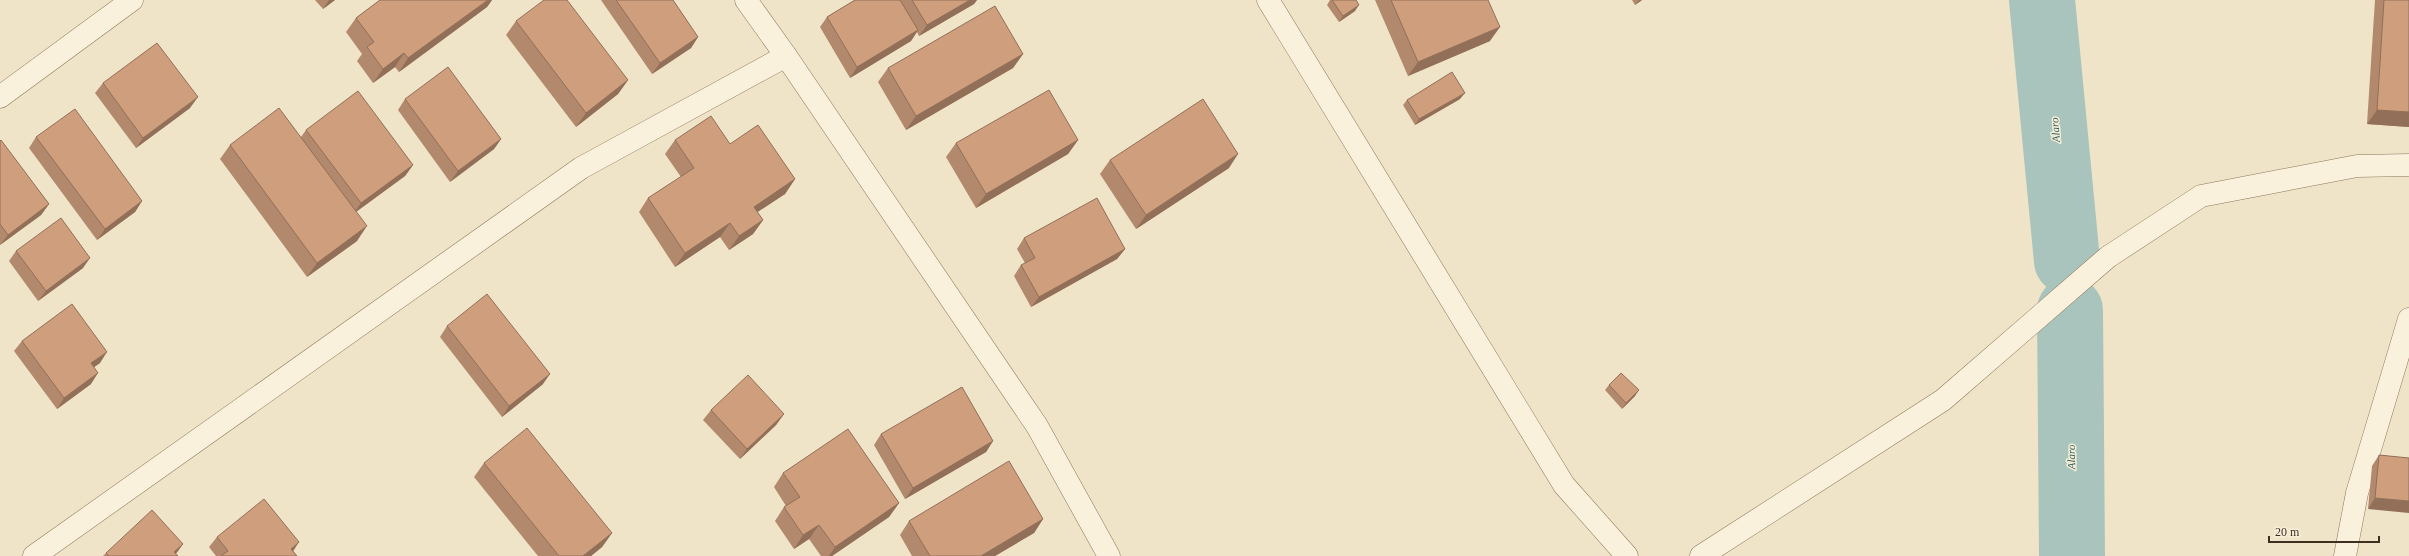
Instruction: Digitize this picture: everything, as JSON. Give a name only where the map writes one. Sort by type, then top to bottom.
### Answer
[{"type":"street","points":[[0,96],[132,0]]},
{"type":"street","points":[[746,0],[786,56],[1038,426],[1109,556]]},
{"type":"street","points":[[1268,0],[1564,485],[1626,556]]},
{"type":"street","points":[[34,556],[581,168],[786,56]]},
{"type":"street","points":[[1700,556],[1943,400],[2108,258],[2201,196],[2357,166],[2409,164]]},
{"type":"street","points":[[2345,556],[2357,493],[2409,319]]},
{"type":"building","points":[[380,0],[488,0],[408,58],[404,53],[383,69],[367,47],[374,42],[356,18]]},
{"type":"building","points":[[544,0],[567,0],[628,80],[586,113],[516,21]]},
{"type":"building","points":[[616,0],[673,0],[698,37],[660,63]]},
{"type":"building","points":[[855,0],[900,0],[918,30],[857,67],[827,17]]},
{"type":"building","points":[[912,0],[970,0],[927,25]]},
{"type":"building","points":[[1332,0],[1356,0],[1359,5],[1343,16]]},
{"type":"building","points":[[1391,0],[1488,0],[1500,27],[1418,62]]},
{"type":"building","points":[[2384,0],[2409,0],[2409,112],[2377,110]]},
{"type":"building","points":[[995,6],[1023,54],[916,116],[888,68]]},
{"type":"building","points":[[157,43],[198,97],[143,138],[103,83]]},
{"type":"building","points":[[448,67],[501,139],[458,171],[405,99]]},
{"type":"building","points":[[1452,72],[1465,93],[1419,119],[1407,100]]},
{"type":"building","points":[[1049,90],[1078,140],[986,194],[956,143]]},
{"type":"building","points":[[358,91],[413,165],[361,203],[306,130]]},
{"type":"building","points":[[1203,99],[1238,154],[1146,215],[1110,160]]},
{"type":"building","points":[[279,108],[367,226],[317,263],[230,145]]},
{"type":"building","points":[[75,109],[142,201],[105,229],[36,137]]},
{"type":"building","points":[[711,116],[730,144],[758,125],[795,179],[754,207],[763,220],[739,236],[730,223],[685,253],[648,198],[694,168],[675,140]]},
{"type":"building","points":[[1,140],[49,204],[8,235],[0,224]]},
{"type":"building","points":[[1097,198],[1125,249],[1039,297],[1021,265],[1035,258],[1024,238]]},
{"type":"building","points":[[61,218],[90,258],[46,291],[16,251]]},
{"type":"building","points":[[487,294],[550,374],[509,406],[447,326]]},
{"type":"building","points":[[72,304],[107,352],[91,363],[98,373],[64,398],[22,341]]},
{"type":"building","points":[[1621,373],[1639,390],[1626,403],[1609,385]]},
{"type":"building","points":[[748,375],[784,414],[747,449],[711,410]]},
{"type":"building","points":[[962,387],[993,441],[913,488],[881,434]]},
{"type":"building","points":[[527,428],[612,533],[583,556],[559,556],[484,463]]},
{"type":"building","points":[[848,429],[899,503],[835,547],[819,525],[803,535],[784,507],[800,497],[783,473]]},
{"type":"building","points":[[2379,455],[2409,458],[2409,501],[2375,498]]},
{"type":"building","points":[[1009,461],[1043,519],[981,556],[930,556],[909,521]]},
{"type":"building","points":[[264,499],[299,542],[291,549],[297,556],[221,556],[228,551],[217,537]]},
{"type":"building","points":[[152,510],[183,544],[174,552],[178,556],[109,556],[106,553]]},
{"type":"waterway","name":"Alaro","points":[[2042,0],[2067,261]]},
{"type":"waterway","name":"Alaro","points":[[2070,310],[2072,556]]}]
